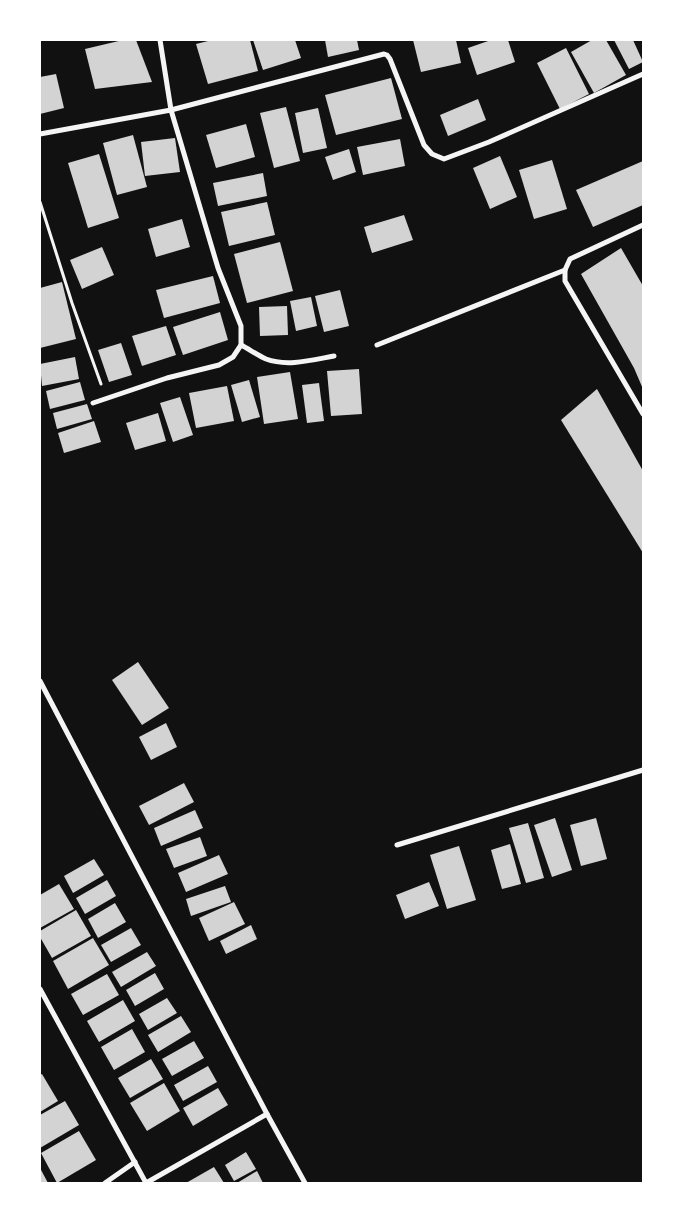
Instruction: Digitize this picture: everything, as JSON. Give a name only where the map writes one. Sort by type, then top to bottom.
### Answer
[{"type":"street","points":[[93,403],[167,378],[219,365],[233,357],[241,345],[241,326],[218,268],[171,110],[160,40]]},
{"type":"street","points":[[40,134],[171,110],[380,54],[387,55],[390,59],[424,144],[432,154],[444,158],[489,142],[643,74]]},
{"type":"street","points":[[643,225],[570,259],[565,270],[566,281],[643,414]]},
{"type":"street","points":[[377,345],[565,270]]},
{"type":"street","points":[[241,345],[266,359],[280,362],[298,362],[334,356]]},
{"type":"street","points":[[40,681],[305,1183]]},
{"type":"street","points":[[397,845],[643,770]]},
{"type":"street","points":[[40,989],[146,1183],[267,1114]]},
{"type":"street","points":[[105,1183],[135,1162]]},
{"type":"path","points":[[40,202],[72,303],[106,399]]},
{"type":"building","points":[[123,40],[136,40],[152,82],[95,89],[85,49]]},
{"type":"building","points":[[212,40],[250,40],[258,71],[208,84],[196,44]]},
{"type":"building","points":[[253,40],[295,40],[301,58],[263,70]]},
{"type":"building","points":[[325,40],[357,40],[359,50],[328,57]]},
{"type":"building","points":[[413,40],[456,40],[461,63],[421,72]]},
{"type":"building","points":[[491,40],[508,40],[515,62],[477,75],[468,48]]},
{"type":"building","points":[[592,40],[606,40],[626,75],[594,93],[571,52]]},
{"type":"building","points":[[614,40],[633,40],[643,62],[629,69]]},
{"type":"building","points":[[566,48],[589,94],[560,109],[537,63]]},
{"type":"building","points":[[56,74],[64,108],[40,114],[40,77]]},
{"type":"building","points":[[391,78],[402,119],[336,135],[325,95]]},
{"type":"building","points":[[478,99],[486,120],[448,136],[440,115]]},
{"type":"building","points":[[286,107],[300,161],[274,168],[260,113]]},
{"type":"building","points":[[318,108],[327,148],[303,153],[295,113]]},
{"type":"building","points":[[246,124],[255,157],[216,168],[206,135]]},
{"type":"building","points":[[133,135],[147,187],[117,195],[103,143]]},
{"type":"building","points":[[175,138],[180,172],[145,176],[141,142]]},
{"type":"building","points":[[400,139],[405,166],[363,175],[357,147]]},
{"type":"building","points":[[349,149],[356,172],[333,180],[325,157]]},
{"type":"building","points":[[99,154],[119,218],[88,228],[68,163]]},
{"type":"building","points":[[500,156],[517,197],[490,209],[473,168]]},
{"type":"building","points":[[552,160],[567,209],[534,219],[519,170]]},
{"type":"building","points":[[643,161],[643,205],[593,227],[576,190]]},
{"type":"building","points":[[263,173],[267,196],[218,206],[213,183]]},
{"type":"building","points":[[267,202],[275,235],[229,246],[221,212]]},
{"type":"building","points":[[404,215],[413,240],[372,253],[364,227]]},
{"type":"building","points":[[182,219],[190,247],[156,257],[148,229]]},
{"type":"building","points":[[280,242],[293,291],[247,303],[234,254]]},
{"type":"building","points":[[102,247],[114,275],[82,289],[70,260]]},
{"type":"building","points":[[621,248],[643,286],[643,389],[634,368],[581,274]]},
{"type":"building","points":[[213,276],[220,303],[164,318],[156,290]]},
{"type":"building","points":[[62,282],[76,339],[40,348],[40,288]]},
{"type":"building","points":[[340,290],[349,326],[324,332],[315,296]]},
{"type":"building","points":[[311,297],[317,326],[296,331],[290,301]]},
{"type":"building","points":[[287,306],[288,335],[260,336],[259,307]]},
{"type":"building","points":[[220,312],[228,340],[183,355],[173,327]]},
{"type":"building","points":[[166,326],[176,355],[142,366],[132,336]]},
{"type":"building","points":[[121,343],[132,375],[109,382],[98,350]]},
{"type":"building","points":[[75,357],[79,379],[42,386],[40,364]]},
{"type":"building","points":[[359,369],[362,414],[331,416],[327,371]]},
{"type":"building","points":[[290,372],[298,419],[264,424],[257,377]]},
{"type":"building","points":[[249,380],[260,417],[242,422],[231,385]]},
{"type":"building","points":[[80,382],[85,400],[50,409],[46,391]]},
{"type":"building","points":[[319,383],[324,421],[307,423],[302,385]]},
{"type":"building","points":[[227,386],[234,421],[196,428],[189,393]]},
{"type":"building","points":[[597,389],[643,471],[643,553],[561,420]]},
{"type":"building","points":[[180,397],[193,435],[173,442],[160,403]]},
{"type":"building","points":[[87,404],[92,419],[57,429],[53,413]]},
{"type":"building","points":[[158,413],[166,441],[135,450],[126,423]]},
{"type":"building","points":[[94,421],[101,442],[64,453],[58,433]]},
{"type":"building","points":[[138,662],[169,708],[142,725],[112,680]]},
{"type":"building","points":[[166,723],[177,747],[151,760],[139,737]]},
{"type":"building","points":[[184,783],[194,802],[149,825],[139,806]]},
{"type":"building","points":[[195,810],[203,828],[161,846],[154,828]]},
{"type":"building","points":[[555,818],[572,870],[552,877],[534,825]]},
{"type":"building","points":[[596,818],[607,859],[581,866],[570,825]]},
{"type":"building","points":[[528,823],[544,878],[526,883],[509,828]]},
{"type":"building","points":[[200,837],[207,856],[174,868],[166,849]]},
{"type":"building","points":[[510,844],[521,884],[502,889],[491,850]]},
{"type":"building","points":[[459,846],[476,900],[447,909],[430,855]]},
{"type":"building","points":[[219,855],[228,874],[186,892],[178,873]]},
{"type":"building","points":[[94,859],[104,875],[73,893],[64,876]]},
{"type":"building","points":[[107,880],[116,896],[85,914],[76,898]]},
{"type":"building","points":[[429,882],[439,906],[405,919],[396,895]]},
{"type":"building","points":[[59,884],[74,909],[40,928],[40,895]]},
{"type":"building","points":[[225,886],[231,902],[191,916],[186,899]]},
{"type":"building","points":[[234,902],[245,924],[209,941],[199,918]]},
{"type":"building","points":[[115,903],[126,922],[98,938],[88,919]]},
{"type":"building","points":[[76,910],[91,936],[52,958],[40,937],[40,931]]},
{"type":"building","points":[[251,925],[257,939],[226,954],[220,941]]},
{"type":"building","points":[[131,928],[141,945],[111,962],[101,945]]},
{"type":"building","points":[[93,938],[109,965],[68,989],[53,961]]},
{"type":"building","points":[[147,952],[156,966],[121,987],[112,972]]},
{"type":"building","points":[[155,973],[164,989],[135,1006],[126,990]]},
{"type":"building","points":[[107,974],[119,995],[83,1015],[71,994]]},
{"type":"building","points":[[167,998],[177,1013],[148,1030],[139,1014]]},
{"type":"building","points":[[123,1000],[135,1021],[99,1042],[87,1021]]},
{"type":"building","points":[[181,1016],[191,1032],[158,1052],[148,1035]]},
{"type":"building","points":[[132,1029],[145,1052],[114,1070],[101,1047]]},
{"type":"building","points":[[194,1041],[204,1058],[172,1076],[162,1059]]},
{"type":"building","points":[[151,1059],[163,1079],[130,1098],[118,1078]]},
{"type":"building","points":[[208,1066],[217,1082],[183,1101],[174,1085]]},
{"type":"building","points":[[42,1074],[58,1101],[40,1112],[40,1075]]},
{"type":"building","points":[[164,1083],[180,1111],[147,1131],[130,1103]]},
{"type":"building","points":[[218,1088],[228,1105],[193,1126],[183,1108]]},
{"type":"building","points":[[65,1101],[79,1125],[40,1148],[40,1115]]},
{"type":"building","points":[[79,1131],[96,1160],[57,1183],[41,1153]]},
{"type":"building","points":[[246,1152],[256,1169],[234,1181],[225,1165]]},
{"type":"building","points":[[214,1167],[224,1183],[186,1183]]},
{"type":"building","points":[[40,1168],[48,1183],[40,1183]]},
{"type":"building","points":[[257,1171],[263,1183],[237,1183]]}]
